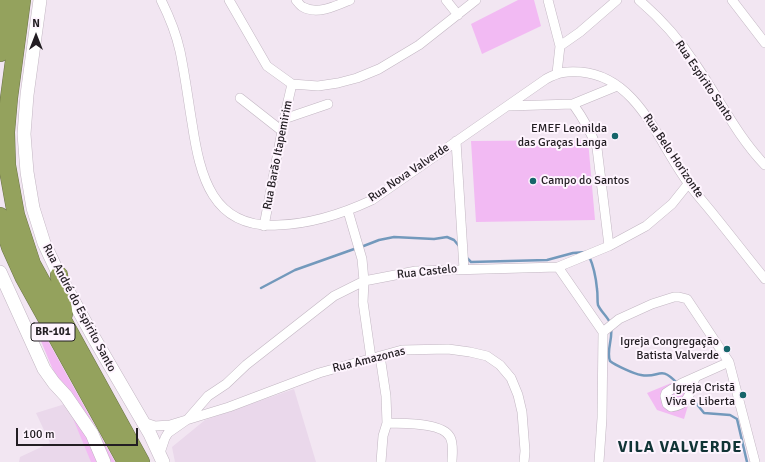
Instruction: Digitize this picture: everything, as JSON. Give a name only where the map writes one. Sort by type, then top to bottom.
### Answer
[{"type":"highway","points":[[0,53],[7,0]]},
{"type":"highway","name":"BR-101","points":[[22,0],[7,115],[6,149],[16,215],[32,264],[141,462]]},
{"type":"highway","name":"BR-101","points":[[0,216],[10,247],[24,278],[126,462]]},
{"type":"highway","points":[[59,275],[65,326]]},
{"type":"street","name":"Rua André do Espírito Santo","points":[[40,0],[25,114],[26,172],[33,208],[44,243],[59,275],[143,422],[161,457]]},
{"type":"street","name":"Rua Nova Valverde","points":[[160,0],[174,29],[180,51],[197,157],[204,177],[218,201],[230,214],[244,221],[264,226],[291,225],[348,211],[372,200],[546,79],[557,73]]},
{"type":"street","points":[[229,0],[267,66],[292,84],[318,86],[357,78],[379,69],[418,46],[476,0]]},
{"type":"street","points":[[296,0],[302,7],[315,11],[330,8],[350,0]]},
{"type":"street","points":[[446,0],[458,15]]},
{"type":"street","points":[[548,0],[560,46],[557,73]]},
{"type":"street","points":[[560,46],[580,32],[617,0]]},
{"type":"street","name":"Rua Espírito Santo","points":[[639,0],[666,26],[694,61],[740,135],[765,165]]},
{"type":"street","points":[[732,0],[765,43]]},
{"type":"street","name":"Rua Belo Horizonte","points":[[557,73],[588,73],[604,78],[632,98],[647,117],[688,184],[765,279]]},
{"type":"street","name":"Rua Barão Itapemirim","points":[[264,226],[292,84]]},
{"type":"street","points":[[508,106],[573,104],[617,86]]},
{"type":"street","points":[[240,98],[282,131]]},
{"type":"street","points":[[284,119],[328,104]]},
{"type":"street","points":[[573,104],[591,133],[597,148],[609,246]]},
{"type":"street","points":[[456,142],[464,269]]},
{"type":"street","name":"Rua Castelo","points":[[188,419],[208,396],[226,384],[246,365],[334,296],[364,281],[416,271],[558,267],[609,246],[646,226],[672,204],[688,184]]},
{"type":"street","points":[[348,211],[362,259],[364,281],[363,302],[386,396],[387,424],[383,436],[381,462]]},
{"type":"street","points":[[558,267],[603,332],[602,418],[599,462]]},
{"type":"street","points":[[0,272],[44,369],[54,384],[66,396],[92,434],[104,462]]},
{"type":"street","points":[[603,332],[619,319],[652,304],[680,296],[687,299],[729,362],[754,462]]},
{"type":"street","name":"Rua Amazonas","points":[[143,422],[162,426],[170,425],[229,407],[319,373],[402,350],[448,349],[487,356],[500,364],[511,378],[522,412],[525,451],[524,462]]},
{"type":"street","points":[[695,378],[729,362]]},
{"type":"street","name":"Rua Amazonas","points":[[161,457],[165,438],[168,433],[188,419]]},
{"type":"street","points":[[387,424],[437,427],[445,431],[452,442],[452,462]]},
{"type":"shaded area","points":[[518,0],[534,0],[541,26],[482,54],[471,24]]},
{"type":"shaded area","name":"Campo do Santos","points":[[588,140],[595,220],[476,222],[471,141]]},
{"type":"shaded area","points":[[37,321],[115,462],[91,462],[36,329]]},
{"type":"shaded area","points":[[698,372],[684,419],[657,410],[647,393]]},
{"type":"shaded area","points":[[294,389],[316,462],[175,462],[172,447],[205,420]]},
{"type":"shaded area","points":[[65,404],[99,462],[19,462],[20,457],[50,443],[36,413]]},
{"type":"waterway","points":[[361,247],[379,240],[394,237],[434,239],[447,237],[454,240],[459,246]]},
{"type":"waterway","points":[[261,288],[295,270],[357,248]]},
{"type":"waterway","points":[[466,257],[471,262],[547,260],[573,253],[586,252]]},
{"type":"waterway","points":[[589,256],[595,277],[598,305],[610,323]]},
{"type":"waterway","points":[[611,328],[609,353],[610,361],[638,374],[647,376],[663,373],[671,377],[677,383]]},
{"type":"waterway","points":[[691,397],[704,413],[730,415],[737,419],[747,462]]},
{"type":"place","name":"EMEF Leonilda das Graças Langa","points":[[615,136]]},
{"type":"place","name":"Campo do Santos","points":[[533,181]]},
{"type":"place","name":"Igreja Congregação Batista Valverde","points":[[727,349]]},
{"type":"place","name":"Igreja Cristã Viva e Liberta","points":[[743,395]]},
{"type":"district","name":"VILA VALVERDE","points":[[680,448]]}]
